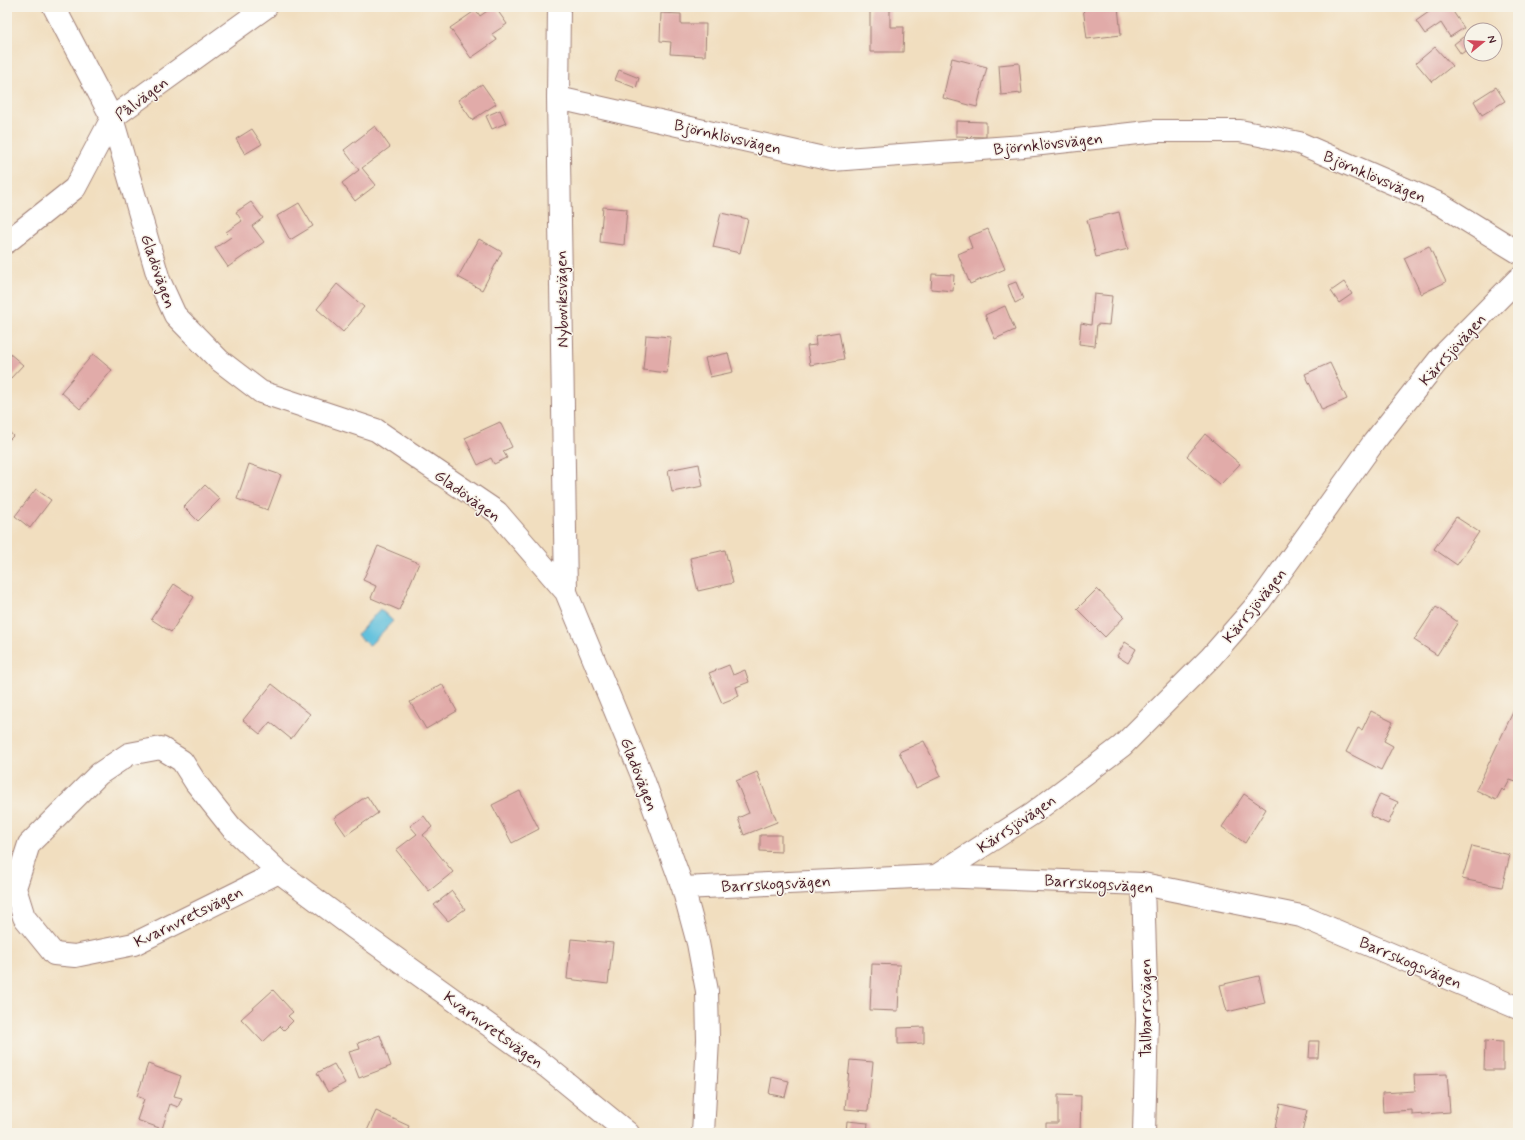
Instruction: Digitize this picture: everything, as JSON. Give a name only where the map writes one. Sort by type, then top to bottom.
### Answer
[{"type":"street","name":"Gladövägen","points":[[54,7],[112,118],[159,280],[174,314],[219,360],[261,392],[376,430],[497,512],[566,592],[641,773],[683,888],[698,943],[707,991],[708,1040],[703,1133]]},
{"type":"street","name":"Pålvägen","points":[[7,242],[75,188],[112,118],[266,7]]},
{"type":"street","name":"Nyboviksvägen","points":[[559,7],[558,98],[566,592]]},
{"type":"street","name":"Björnklövsvägen","points":[[558,98],[832,160],[1024,146],[1156,131],[1240,131],[1299,143],[1440,204],[1518,252]]},
{"type":"street","name":"Kärrsjövägen","points":[[936,876],[1032,814],[1122,746],[1211,657],[1260,601],[1374,442],[1441,357],[1518,280]]},
{"type":"street","name":"Kvarnvretsvägen","points":[[280,872],[134,944],[76,956],[54,954],[24,917],[15,888],[29,844],[99,774],[129,754],[162,748],[182,761],[196,783],[231,827],[280,872],[361,933],[547,1067],[628,1133]]},
{"type":"street","name":"Barrskogsvägen","points":[[683,888],[936,876],[1144,884],[1302,916],[1518,1008]]},
{"type":"street","name":"Tallbarrsvägen","points":[[1144,884],[1147,1020],[1144,1133]]},
{"type":"water","points":[[380,609],[393,621],[369,646],[357,635]]},
{"type":"building","points":[[495,7],[507,24],[492,34],[497,40],[471,58],[450,28],[476,10],[480,16]]},
{"type":"building","points":[[1083,7],[1118,7],[1121,35],[1087,39]]},
{"type":"building","points":[[1436,7],[1450,7],[1463,29],[1450,37],[1441,23],[1425,34],[1416,21]]},
{"type":"building","points":[[870,9],[890,9],[890,27],[904,27],[903,52],[870,52]]},
{"type":"building","points":[[661,13],[681,14],[681,24],[706,24],[705,56],[670,54],[671,42],[660,41]]},
{"type":"building","points":[[1463,37],[1463,53],[1461,54],[1454,44]]},
{"type":"building","points":[[1435,47],[1452,66],[1432,82],[1416,63]]},
{"type":"building","points":[[952,58],[987,67],[977,107],[943,98]]},
{"type":"building","points":[[1019,63],[1022,93],[1001,95],[999,65]]},
{"type":"building","points":[[619,70],[639,78],[636,88],[615,80]]},
{"type":"building","points":[[482,84],[496,104],[472,120],[458,100]]},
{"type":"building","points":[[1496,87],[1505,101],[1482,115],[1474,101]]},
{"type":"building","points":[[500,110],[506,123],[492,129],[486,116]]},
{"type":"building","points":[[956,121],[986,122],[986,137],[956,136]]},
{"type":"building","points":[[375,126],[390,147],[362,168],[376,185],[355,201],[342,183],[359,170],[344,150]]},
{"type":"building","points":[[252,129],[262,144],[245,154],[236,139]]},
{"type":"building","points":[[251,202],[263,218],[252,226],[264,242],[228,267],[215,248],[231,237],[226,232],[242,221],[236,212]]},
{"type":"building","points":[[299,203],[313,226],[290,240],[277,216]]},
{"type":"building","points":[[603,207],[627,209],[624,245],[600,242]]},
{"type":"building","points":[[1119,212],[1128,249],[1096,257],[1087,220]]},
{"type":"building","points":[[721,213],[748,219],[740,253],[713,247]]},
{"type":"building","points":[[988,229],[1005,269],[970,284],[958,254],[972,248],[968,237]]},
{"type":"building","points":[[479,239],[502,252],[482,290],[458,277]]},
{"type":"building","points":[[1429,246],[1446,282],[1421,294],[1404,258]]},
{"type":"building","points":[[932,274],[954,275],[953,291],[931,289]]},
{"type":"building","points":[[1016,282],[1023,299],[1015,303],[1008,285]]},
{"type":"building","points":[[1344,282],[1352,294],[1339,303],[1331,291]]},
{"type":"building","points":[[337,284],[364,307],[343,332],[317,309]]},
{"type":"building","points":[[1094,294],[1112,296],[1109,325],[1097,324],[1095,346],[1079,344],[1081,323],[1091,325]]},
{"type":"building","points":[[1005,306],[1015,330],[995,339],[985,315]]},
{"type":"building","points":[[839,332],[844,359],[810,365],[807,346],[816,345],[815,336]]},
{"type":"building","points":[[646,335],[671,337],[667,373],[643,370]]},
{"type":"building","points":[[9,353],[23,365],[10,379],[7,377],[7,355]]},
{"type":"building","points":[[728,353],[733,372],[710,377],[705,358]]},
{"type":"building","points":[[93,354],[112,370],[80,409],[61,392]]},
{"type":"building","points":[[1330,363],[1347,399],[1322,410],[1305,374]]},
{"type":"building","points":[[500,422],[512,447],[503,451],[507,458],[494,464],[491,458],[478,465],[465,438]]},
{"type":"building","points":[[7,429],[13,436],[7,442]]},
{"type":"building","points":[[1205,434],[1240,464],[1220,485],[1187,456]]},
{"type":"building","points":[[249,464],[281,475],[268,510],[237,499]]},
{"type":"building","points":[[699,464],[703,486],[672,492],[668,470]]},
{"type":"building","points":[[205,485],[220,499],[198,521],[184,507]]},
{"type":"building","points":[[36,489],[51,500],[30,528],[15,516]]},
{"type":"building","points":[[1456,517],[1479,532],[1457,565],[1434,549]]},
{"type":"building","points":[[378,546],[419,563],[399,610],[371,598],[376,586],[363,580]]},
{"type":"building","points":[[725,550],[733,583],[698,591],[690,558]]},
{"type":"building","points":[[174,584],[194,597],[171,632],[151,619]]},
{"type":"building","points":[[1097,589],[1124,617],[1105,637],[1077,609]]},
{"type":"building","points":[[1436,607],[1458,622],[1437,655],[1414,640]]},
{"type":"building","points":[[1125,642],[1136,649],[1128,663],[1117,656]]},
{"type":"building","points":[[729,665],[733,675],[745,670],[749,682],[736,687],[739,696],[722,703],[709,673]]},
{"type":"building","points":[[272,684],[310,714],[291,739],[270,722],[260,734],[243,720]]},
{"type":"building","points":[[442,684],[457,711],[426,729],[410,702]]},
{"type":"building","points":[[1514,710],[1518,712],[1518,777],[1516,782],[1510,780],[1504,791],[1502,789],[1496,800],[1476,790]]},
{"type":"building","points":[[1371,711],[1393,722],[1384,741],[1393,746],[1381,770],[1346,752],[1358,728],[1362,730]]},
{"type":"building","points":[[924,741],[941,776],[916,788],[899,752]]},
{"type":"building","points":[[757,772],[777,822],[744,835],[738,818],[749,813],[736,781]]},
{"type":"building","points":[[520,791],[539,829],[512,843],[492,805]]},
{"type":"building","points":[[1244,794],[1266,809],[1245,843],[1222,827]]},
{"type":"building","points":[[1380,794],[1398,802],[1388,824],[1370,816]]},
{"type":"building","points":[[367,796],[378,813],[346,835],[334,818]]},
{"type":"building","points":[[424,816],[432,827],[423,835],[453,872],[429,891],[396,850],[417,834],[410,826]]},
{"type":"building","points":[[760,835],[781,835],[781,852],[760,851]]},
{"type":"building","points":[[1472,846],[1510,855],[1502,887],[1462,879]]},
{"type":"building","points":[[452,891],[465,909],[448,921],[434,905]]},
{"type":"building","points":[[571,939],[613,943],[608,984],[567,979]]},
{"type":"building","points":[[872,964],[900,965],[898,1011],[870,1010]]},
{"type":"building","points":[[1259,976],[1265,1003],[1227,1012],[1220,985]]},
{"type":"building","points":[[273,990],[293,1012],[288,1016],[293,1021],[284,1030],[280,1026],[263,1042],[241,1019]]},
{"type":"building","points":[[924,1027],[924,1043],[898,1044],[898,1028]]},
{"type":"building","points":[[380,1035],[391,1066],[359,1078],[349,1052],[360,1049],[358,1043]]},
{"type":"building","points":[[1310,1041],[1319,1041],[1318,1058],[1309,1058]]},
{"type":"building","points":[[1485,1041],[1503,1042],[1503,1070],[1484,1070]]},
{"type":"building","points":[[850,1060],[873,1062],[868,1111],[845,1109]]},
{"type":"building","points":[[148,1064],[181,1076],[174,1096],[182,1098],[178,1107],[170,1104],[162,1129],[137,1120],[144,1099],[137,1096]]},
{"type":"building","points":[[334,1064],[345,1083],[328,1092],[317,1073]]},
{"type":"building","points":[[1447,1074],[1450,1112],[1412,1115],[1412,1110],[1383,1112],[1382,1093],[1415,1091],[1414,1075]]},
{"type":"building","points":[[772,1077],[789,1081],[785,1097],[769,1094]]},
{"type":"building","points":[[1058,1095],[1081,1096],[1080,1133],[1046,1133],[1046,1123],[1058,1123]]},
{"type":"building","points":[[1280,1104],[1307,1110],[1302,1133],[1274,1133]]},
{"type":"building","points":[[376,1111],[409,1126],[406,1133],[366,1133]]},
{"type":"building","points":[[847,1121],[868,1123],[867,1133],[846,1133]]}]
